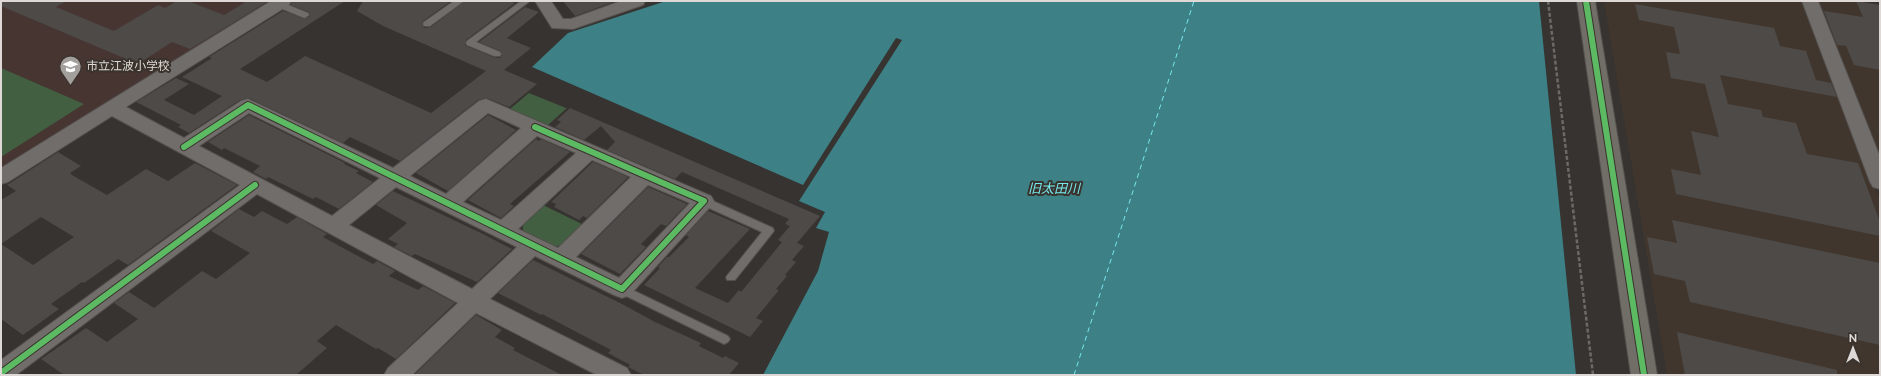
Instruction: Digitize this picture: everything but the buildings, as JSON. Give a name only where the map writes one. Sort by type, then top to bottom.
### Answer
[{"type":"street","points":[[543,1],[558,24],[574,24],[637,1]]},
{"type":"street","points":[[1586,1],[1644,375]]},
{"type":"street","points":[[1810,1],[1880,182]]},
{"type":"street","points":[[1,177],[281,2]]},
{"type":"street","points":[[184,147],[248,106],[394,178],[503,230],[622,289],[704,201],[486,105],[394,178],[333,226]]},
{"type":"street","points":[[112,108],[474,301],[619,375]]},
{"type":"street","points":[[448,204],[535,127]]},
{"type":"street","points":[[503,230],[590,151]]},
{"type":"street","points":[[560,259],[646,175]]},
{"type":"street","points":[[1,373],[255,185]]},
{"type":"street","points":[[396,375],[533,245]]},
{"type":"lane","points":[[427,24],[460,1]]},
{"type":"lane","points":[[497,54],[470,43],[526,1]]},
{"type":"lane","points":[[281,2],[305,15]]},
{"type":"lane","points":[[704,201],[769,231],[731,277]]},
{"type":"lane","points":[[622,289],[724,339]]},
{"type":"path","points":[[1548,1],[1593,375]]},
{"type":"shaded area","name":"市立江波小学校","points":[[1,1],[276,1],[1,171]]},
{"type":"shaded area","points":[[1604,1],[1804,1],[1880,201],[1880,375],[1667,375]]},
{"type":"shaded area","points":[[1816,1],[1856,1],[1880,5],[1880,163]]},
{"type":"green space","points":[[1,68],[84,104],[1,157]]},
{"type":"green space","points":[[529,93],[567,108],[548,125],[510,109]]},
{"type":"green space","points":[[541,204],[586,226],[567,244],[553,247],[523,232],[523,221]]},
{"type":"water","name":"旧太田川","points":[[666,1],[1539,1],[1576,375],[763,375],[818,271],[829,232],[816,228],[825,212],[799,201],[902,40],[896,38],[803,185],[532,67],[568,33]]},
{"type":"ferry route","points":[[1074,375],[1194,1]]},
{"type":"cycle path","points":[[1586,1],[1644,375]]},
{"type":"cycle path","points":[[184,147],[248,105],[622,289],[704,201],[535,127]]},
{"type":"cycle path","points":[[1,373],[255,185]]},
{"type":"place","name":"市立江波小学校","points":[[70,86]]}]
